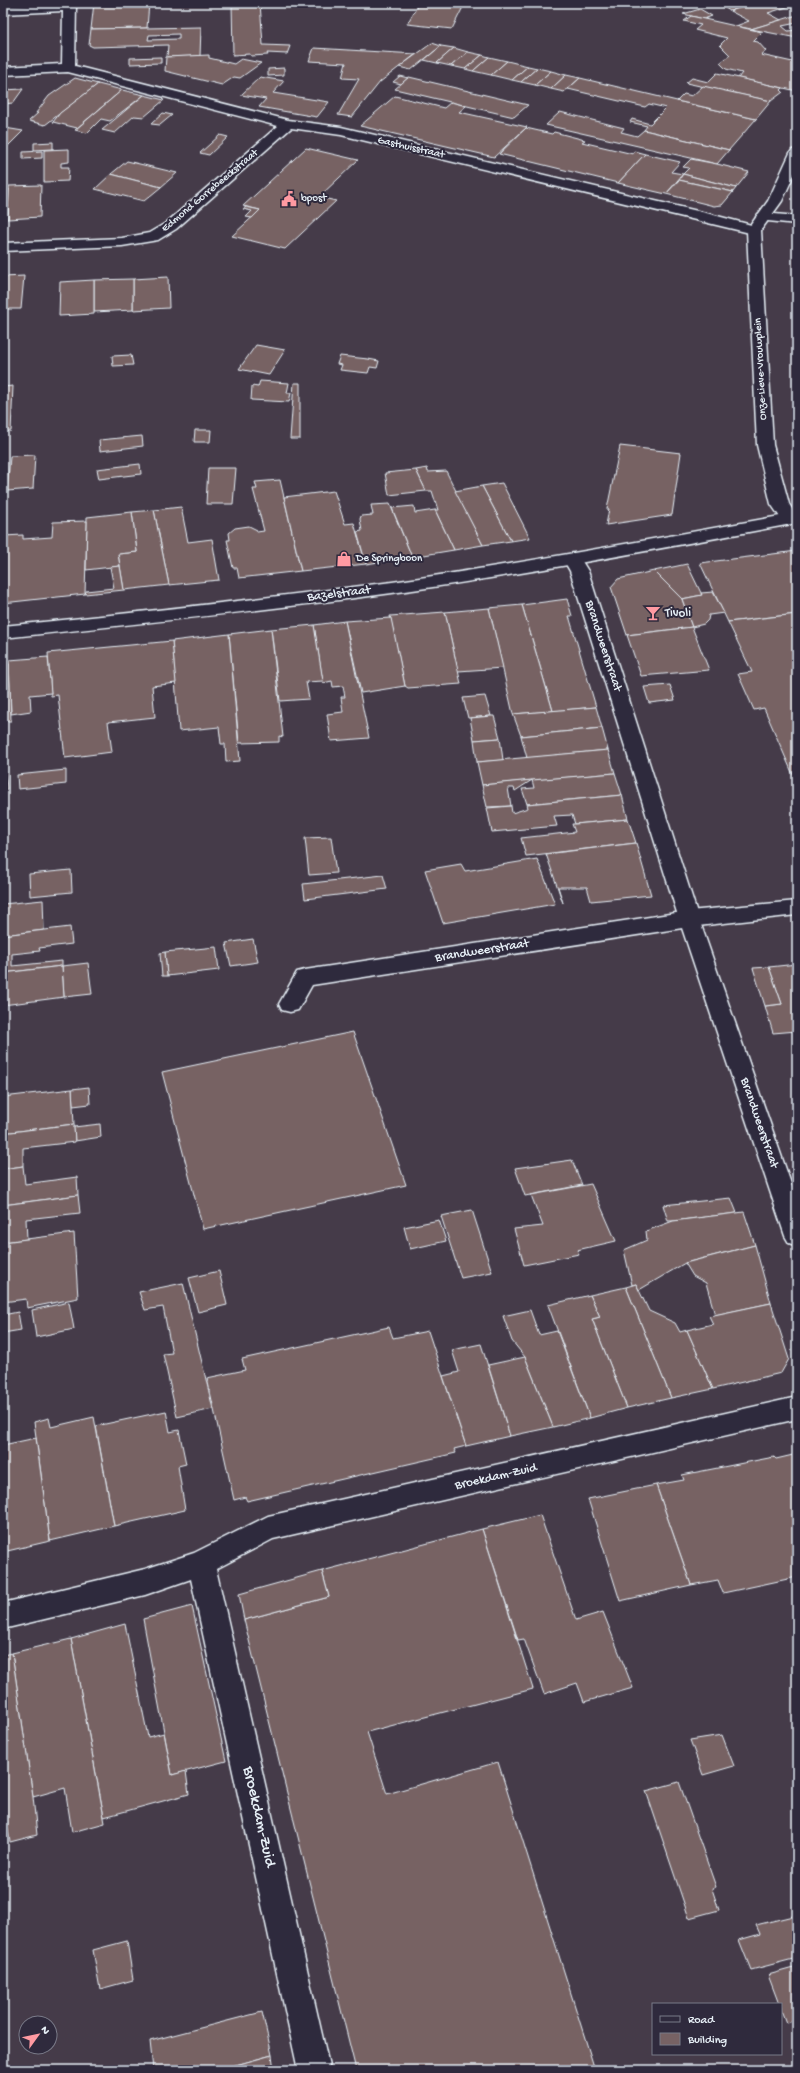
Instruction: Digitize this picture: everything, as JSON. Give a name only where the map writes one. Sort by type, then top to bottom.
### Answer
[{"type":"street","points":[[3,10],[69,5],[68,68]]},
{"type":"street","name":"Gasthuisstraat","points":[[3,70],[68,68],[288,124],[341,131],[706,217],[754,230]]},
{"type":"street","name":"Edmond Gorrebeeckstraat","points":[[3,247],[122,242],[153,238],[171,226],[288,124]]},
{"type":"street","points":[[754,230],[775,201],[788,176],[797,153]]},
{"type":"street","points":[[763,217],[797,220]]},
{"type":"street","name":"Onze-Lieve-Vrouwplein","points":[[754,230],[765,445],[780,504],[794,518]]},
{"type":"street","name":"Onze-Lieve-Vrouwplein","points":[[672,540],[794,518]]},
{"type":"street","name":"Bazelstraat","points":[[3,632],[186,614],[392,587],[572,559],[672,540]]},
{"type":"street","name":"Brandweerstraat","points":[[572,559],[579,571],[689,919],[797,1236]]},
{"type":"street","points":[[689,919],[797,908]]},
{"type":"street","name":"Brandweerstraat","points":[[290,1004],[304,978],[689,919]]},
{"type":"street","name":"Broekdam-Zuid","points":[[3,1616],[146,1582],[201,1563],[268,1528],[797,1408]]},
{"type":"street","name":"Broekdam-Zuid","points":[[201,1563],[314,2070]]},
{"type":"building","points":[[94,3],[149,3],[147,28],[91,29]]},
{"type":"building","points":[[232,3],[260,3],[263,45],[290,46],[287,54],[267,53],[268,55],[233,55]]},
{"type":"building","points":[[419,3],[463,7],[452,29],[407,24]]},
{"type":"building","points":[[633,3],[666,3],[651,7]]},
{"type":"building","points":[[717,3],[755,3],[730,11]]},
{"type":"building","points":[[755,3],[784,3],[790,6],[768,13],[781,20],[751,29],[736,26],[749,21],[730,11]]},
{"type":"building","points":[[700,9],[712,16],[704,19],[683,14]]},
{"type":"building","points":[[797,15],[797,23],[782,26],[788,31],[797,30],[797,38],[751,29]]},
{"type":"building","points":[[691,16],[762,32],[753,41],[758,42],[766,51],[761,55],[797,63],[797,91],[738,78],[742,73],[726,69],[720,63],[730,55],[720,45],[727,38],[695,30],[701,25],[684,21]]},
{"type":"building","points":[[201,27],[200,56],[167,57],[168,45],[93,47],[89,45],[91,29]],"holes":[[[179,34],[179,39],[148,40],[149,35]]]},
{"type":"building","points":[[432,43],[441,46],[411,70],[399,67]]},
{"type":"building","points":[[441,46],[454,48],[437,63],[424,60]]},
{"type":"building","points":[[314,48],[416,54],[380,82],[352,117],[338,115],[359,79],[342,78],[346,63],[309,61]]},
{"type":"building","points":[[454,48],[468,52],[451,66],[437,63]]},
{"type":"building","points":[[468,52],[482,55],[465,69],[451,66]]},
{"type":"building","points":[[209,55],[209,58],[234,64],[241,59],[261,63],[240,78],[234,77],[222,85],[165,71],[166,57]]},
{"type":"building","points":[[482,55],[489,57],[473,71],[465,69]]},
{"type":"building","points":[[161,57],[161,63],[130,64],[130,58]]},
{"type":"building","points":[[489,57],[507,61],[491,75],[473,71]]},
{"type":"building","points":[[507,61],[528,66],[512,80],[491,75]]},
{"type":"building","points":[[528,66],[537,68],[521,82],[512,80]]},
{"type":"building","points":[[284,68],[284,75],[268,76],[268,69]]},
{"type":"building","points":[[537,68],[551,71],[535,85],[521,82]]},
{"type":"building","points":[[551,71],[566,75],[551,89],[535,85]]},
{"type":"building","points":[[717,73],[783,88],[781,90],[783,92],[771,101],[686,83],[692,78],[708,82]]},
{"type":"building","points":[[566,75],[580,78],[564,92],[551,89]]},
{"type":"building","points":[[400,76],[408,78],[401,84],[393,82]]},
{"type":"building","points":[[260,77],[284,81],[273,93],[329,102],[317,117],[259,107],[266,99],[241,95]]},
{"type":"building","points":[[409,77],[528,105],[514,117],[395,89]]},
{"type":"building","points":[[75,78],[98,84],[45,125],[29,121],[38,113],[36,113],[49,96]]},
{"type":"building","points":[[580,78],[756,119],[729,150],[644,130],[647,126],[630,122],[632,119],[650,124],[666,108],[649,104],[645,107],[568,89]]},
{"type":"building","points":[[98,84],[122,90],[77,128],[53,122],[60,113]]},
{"type":"building","points":[[703,86],[771,101],[756,119],[677,101],[684,94],[692,96]]},
{"type":"building","points":[[23,89],[13,103],[3,104],[3,90]]},
{"type":"building","points":[[122,90],[144,95],[110,121],[101,119],[87,133],[75,130]]},
{"type":"building","points":[[144,95],[164,100],[144,117],[134,116],[115,133],[102,130]]},
{"type":"building","points":[[395,96],[444,108],[451,102],[466,106],[459,112],[527,127],[494,157],[360,126]]},
{"type":"building","points":[[560,112],[624,128],[621,132],[637,136],[644,130],[729,150],[717,164],[546,125]]},
{"type":"building","points":[[163,113],[172,115],[160,125],[151,124]]},
{"type":"building","points":[[526,128],[552,134],[554,132],[585,140],[582,142],[633,154],[634,151],[645,154],[618,183],[499,154]]},
{"type":"building","points":[[3,129],[23,131],[3,151]]},
{"type":"building","points":[[220,135],[228,137],[209,155],[200,153]]},
{"type":"building","points":[[53,142],[53,149],[34,150],[34,143]]},
{"type":"building","name":"bpost","points":[[306,148],[358,160],[319,197],[336,201],[285,249],[232,236],[260,210],[243,206]]},
{"type":"building","points":[[69,149],[69,162],[61,163],[61,167],[69,167],[68,181],[44,182],[44,150]]},
{"type":"building","points":[[42,151],[42,158],[23,159],[23,152]]},
{"type":"building","points":[[645,154],[680,162],[671,172],[683,174],[666,194],[618,183]]},
{"type":"building","points":[[691,159],[749,172],[736,188],[683,174],[689,168],[683,167]]},
{"type":"building","points":[[127,161],[177,173],[161,187],[111,174]]},
{"type":"building","points":[[111,174],[161,187],[144,201],[95,189]]},
{"type":"building","points":[[683,174],[736,188],[733,192],[679,180]]},
{"type":"building","points":[[679,180],[733,192],[722,205],[714,206],[666,194]]},
{"type":"building","points":[[41,185],[40,217],[8,219],[9,186]]},
{"type":"building","points":[[9,189],[8,219],[3,219],[3,190]]},
{"type":"building","points":[[246,207],[260,210],[252,218],[246,217],[252,211],[243,209]]},
{"type":"building","points":[[24,276],[21,309],[3,309],[3,277]]},
{"type":"building","points":[[168,277],[169,308],[133,310],[133,279]]},
{"type":"building","points":[[133,279],[133,310],[94,312],[94,280]]},
{"type":"building","points":[[94,280],[94,314],[59,316],[60,282]]},
{"type":"building","points":[[256,345],[285,350],[269,375],[239,369]]},
{"type":"building","points":[[131,355],[133,365],[113,366],[112,356]]},
{"type":"building","points":[[340,356],[379,361],[377,368],[370,367],[368,373],[340,370],[342,365],[337,364]]},
{"type":"building","points":[[260,381],[289,383],[287,393],[291,393],[289,402],[251,400],[252,386],[258,387]]},
{"type":"building","points":[[294,383],[300,383],[300,439],[290,439]]},
{"type":"building","points":[[13,386],[11,431],[3,432],[3,387]]},
{"type":"building","points":[[195,430],[211,430],[210,442],[194,442]]},
{"type":"building","points":[[142,436],[143,446],[100,451],[99,440]]},
{"type":"building","points":[[620,446],[681,453],[672,515],[606,525],[609,509],[607,509]]},
{"type":"building","points":[[35,455],[33,489],[7,491],[10,456]]},
{"type":"building","points":[[140,464],[141,474],[99,479],[97,469]]},
{"type":"building","points":[[208,468],[236,468],[233,504],[206,504]]},
{"type":"building","points":[[427,468],[428,472],[446,471],[483,545],[454,550],[435,510],[438,510],[432,491],[426,491],[416,470]]},
{"type":"building","points":[[416,470],[426,491],[389,495],[385,473]]},
{"type":"building","points":[[280,480],[301,571],[239,578],[237,568],[233,568],[227,540],[230,540],[229,533],[235,528],[249,526],[257,530],[257,532],[264,531],[253,489],[257,489],[255,482]]},
{"type":"building","points":[[502,483],[530,538],[511,541],[482,486]]},
{"type":"building","points":[[482,486],[511,541],[483,545],[455,491]]},
{"type":"building","points":[[334,491],[345,524],[354,523],[366,564],[301,571],[284,497]]},
{"type":"building","points":[[390,504],[412,557],[366,564],[357,532],[362,531],[361,516],[373,515],[371,505]]},
{"type":"building","points":[[414,506],[415,513],[435,510],[454,550],[412,557],[392,508]]},
{"type":"building","points":[[181,507],[188,542],[212,539],[219,580],[169,585],[154,510]]},
{"type":"building","points":[[154,510],[169,585],[124,590],[118,554],[137,552],[132,512]]},
{"type":"building","points":[[132,512],[137,552],[118,554],[120,566],[86,570],[87,517]]},
{"type":"building","points":[[87,521],[85,594],[3,603],[3,536],[23,535],[23,539],[52,537],[53,522]]},
{"type":"building","points":[[797,551],[797,614],[728,622],[700,563]]},
{"type":"building","points":[[687,564],[702,595],[682,599],[654,571]]},
{"type":"building","points":[[120,566],[124,590],[85,594],[86,591],[114,588],[110,567]]},
{"type":"building","name":"Tivoli","points":[[654,571],[682,599],[692,627],[627,635],[611,587],[618,579]]},
{"type":"building","points":[[713,592],[724,613],[709,615],[708,620],[704,624],[692,627],[682,599],[702,595],[701,593]]},
{"type":"building","points":[[567,599],[572,616],[569,616],[596,707],[553,711],[522,605]]},
{"type":"building","points":[[522,605],[553,711],[513,714],[489,608]]},
{"type":"building","points":[[489,608],[503,668],[458,671],[445,612]]},
{"type":"building","points":[[445,612],[461,684],[408,688],[405,686],[390,616]]},
{"type":"building","points":[[797,614],[797,784],[764,708],[754,710],[738,674],[752,672],[728,622]]},
{"type":"building","points":[[391,618],[405,686],[361,693],[345,621]]},
{"type":"building","points":[[345,621],[369,738],[331,741],[327,714],[343,712],[341,697],[345,697],[343,686],[333,687],[332,681],[323,683],[314,625]]},
{"type":"building","points":[[314,625],[323,681],[306,682],[309,699],[280,701],[271,629]]},
{"type":"building","points":[[692,627],[709,670],[641,676],[627,635]]},
{"type":"building","points":[[271,629],[283,737],[279,736],[279,742],[239,743],[229,634]]},
{"type":"building","points":[[229,634],[240,761],[226,762],[225,744],[221,744],[219,727],[179,731],[172,641]]},
{"type":"building","points":[[172,641],[176,683],[152,686],[155,717],[108,722],[112,752],[65,758],[58,695],[51,696],[48,653]]},
{"type":"building","points":[[48,657],[51,693],[30,695],[31,711],[11,714],[9,660]]},
{"type":"building","points":[[9,664],[11,721],[3,721],[3,665]]},
{"type":"building","points":[[670,685],[675,700],[649,703],[644,687]]},
{"type":"building","points":[[485,696],[491,716],[468,718],[463,698]]},
{"type":"building","points":[[596,707],[602,728],[521,736],[513,714]]},
{"type":"building","points":[[494,716],[500,738],[474,740],[470,718]]},
{"type":"building","points":[[602,728],[608,750],[527,758],[521,736]]},
{"type":"building","points":[[500,738],[503,760],[477,762],[474,740]]},
{"type":"building","points":[[608,750],[615,773],[482,785],[477,762]]},
{"type":"building","points":[[3,767],[5,767],[7,789],[3,790]]},
{"type":"building","points":[[66,770],[66,784],[18,789],[17,775]]},
{"type":"building","points":[[615,773],[622,795],[527,804],[522,789],[534,788],[532,780]]},
{"type":"building","points":[[532,780],[515,791],[514,788],[508,788],[511,806],[487,807],[482,785]]},
{"type":"building","points":[[622,795],[628,819],[575,824],[572,815],[554,816],[557,826],[492,832],[487,808],[511,806],[512,813],[528,808],[527,804]]},
{"type":"building","points":[[628,819],[636,843],[526,856],[521,838],[575,832],[572,824]]},
{"type":"building","points":[[331,837],[336,873],[309,875],[305,838]]},
{"type":"building","points":[[636,843],[651,895],[591,901],[587,887],[558,887],[563,903],[546,854]]},
{"type":"building","points":[[537,859],[555,904],[443,923],[425,870],[461,864],[465,871]]},
{"type":"building","points":[[71,870],[72,892],[30,896],[29,874]]},
{"type":"building","points":[[383,875],[387,889],[305,899],[303,884]]},
{"type":"building","points":[[43,900],[44,930],[3,935],[3,904]]},
{"type":"building","points":[[70,927],[72,944],[39,948],[40,951],[12,954],[12,966],[62,961],[62,966],[3,973],[3,935]]},
{"type":"building","points":[[253,939],[258,962],[231,966],[226,943]]},
{"type":"building","points":[[216,947],[219,970],[167,976],[165,952]]},
{"type":"building","points":[[165,952],[167,976],[162,976],[160,953]]},
{"type":"building","points":[[88,963],[92,994],[64,997],[62,966]]},
{"type":"building","points":[[797,964],[797,1031],[773,1033],[765,1006],[782,1004],[769,967]]},
{"type":"building","points":[[62,966],[64,997],[3,1005],[3,973]]},
{"type":"building","points":[[769,967],[782,1004],[765,1006],[753,968]]},
{"type":"building","points":[[353,1032],[406,1185],[203,1229],[162,1072]]},
{"type":"building","points":[[89,1087],[90,1104],[73,1106],[72,1089]]},
{"type":"building","points":[[72,1089],[74,1124],[3,1133],[3,1097]]},
{"type":"building","points":[[74,1124],[75,1142],[23,1148],[23,1166],[3,1169],[3,1133]]},
{"type":"building","points":[[100,1124],[101,1137],[75,1141],[74,1127]]},
{"type":"building","points":[[572,1160],[582,1185],[525,1196],[515,1168]]},
{"type":"building","points":[[23,1166],[25,1184],[77,1177],[78,1195],[3,1205],[3,1169]]},
{"type":"building","points":[[591,1184],[616,1241],[577,1250],[579,1254],[524,1265],[514,1229],[543,1226],[531,1195]]},
{"type":"building","points":[[78,1195],[80,1213],[26,1219],[27,1239],[3,1242],[3,1205]]},
{"type":"building","points":[[731,1198],[737,1213],[673,1221],[668,1221],[663,1205]]},
{"type":"building","points":[[472,1210],[492,1272],[461,1278],[441,1216]]},
{"type":"building","points":[[744,1212],[755,1245],[685,1263],[639,1290],[636,1284],[632,1285],[624,1250],[647,1240],[646,1231],[673,1221]]},
{"type":"building","points":[[439,1220],[446,1241],[410,1249],[404,1227]]},
{"type":"building","points":[[74,1233],[78,1298],[27,1308],[26,1299],[3,1302],[3,1242]]},
{"type":"building","points":[[755,1245],[771,1303],[715,1315],[706,1283],[693,1276],[685,1263]]},
{"type":"building","points":[[219,1271],[227,1305],[198,1312],[189,1278]]},
{"type":"building","points":[[183,1283],[213,1409],[177,1417],[163,1354],[172,1353],[163,1307],[145,1310],[139,1292]]},
{"type":"building","points":[[636,1284],[649,1311],[675,1323],[680,1332],[687,1330],[713,1389],[671,1398],[626,1287]]},
{"type":"building","points":[[626,1287],[671,1398],[627,1408],[592,1319],[600,1317],[590,1295]]},
{"type":"building","points":[[590,1295],[600,1317],[592,1319],[627,1408],[590,1418],[548,1305]]},
{"type":"building","points":[[69,1302],[74,1329],[36,1337],[32,1310]]},
{"type":"building","points":[[771,1303],[789,1359],[781,1373],[713,1389],[687,1330],[713,1324],[709,1316]]},
{"type":"building","points":[[530,1310],[539,1335],[557,1331],[590,1418],[553,1427],[525,1357],[512,1341],[503,1316]]},
{"type":"building","points":[[18,1312],[21,1330],[3,1333],[3,1315]]},
{"type":"building","points":[[389,1327],[393,1338],[428,1331],[466,1446],[454,1449],[456,1453],[247,1501],[245,1497],[234,1500],[207,1378],[245,1370],[242,1359]]},
{"type":"building","points":[[481,1344],[510,1436],[466,1446],[443,1376],[459,1372],[452,1350]]},
{"type":"building","points":[[525,1357],[553,1427],[510,1436],[488,1365]]},
{"type":"building","points":[[166,1411],[170,1432],[179,1430],[186,1464],[178,1466],[185,1510],[114,1526],[96,1426]]},
{"type":"building","points":[[94,1417],[114,1526],[50,1541],[34,1422],[49,1418],[51,1427]]},
{"type":"building","points":[[36,1438],[50,1541],[3,1552],[3,1445]]},
{"type":"building","points":[[793,1455],[797,1465],[797,1577],[723,1593],[718,1580],[691,1585],[656,1485],[684,1480],[682,1475],[774,1457],[776,1459]]},
{"type":"building","points":[[656,1485],[691,1585],[620,1601],[588,1499]]},
{"type":"building","points":[[540,1515],[576,1620],[603,1612],[633,1688],[584,1702],[577,1683],[544,1694],[524,1639],[518,1640],[482,1529]]},
{"type":"building","points":[[482,1529],[533,1689],[367,1732],[387,1794],[498,1762],[595,2070],[356,2070],[244,1620],[329,1597],[322,1571]]},
{"type":"building","points":[[322,1571],[329,1597],[244,1620],[239,1594]]},
{"type":"building","points":[[192,1606],[226,1761],[172,1775],[143,1619]]},
{"type":"building","points":[[125,1624],[148,1737],[164,1733],[172,1775],[186,1771],[189,1794],[104,1817],[71,1639]]},
{"type":"building","points":[[71,1639],[105,1823],[72,1832],[65,1788],[33,1797],[12,1653]]},
{"type":"building","points":[[12,1653],[33,1797],[37,1835],[10,1842],[3,1799],[3,1655]]},
{"type":"building","points":[[722,1735],[734,1766],[703,1775],[690,1740]]},
{"type":"building","points":[[679,1782],[716,1887],[712,1889],[719,1910],[689,1918],[646,1791]]},
{"type":"building","points":[[797,1915],[797,1958],[751,1970],[739,1940],[760,1934],[756,1925]]},
{"type":"building","points":[[127,1941],[133,1980],[100,1989],[93,1950]]},
{"type":"building","points":[[797,1967],[797,2020],[786,2023],[782,2013],[782,2003],[779,2003],[768,1975]]},
{"type":"building","points":[[262,2012],[272,2055],[218,2070],[153,2070],[150,2041]]},
{"type":"building","points":[[272,2055],[274,2070],[218,2070]]},
{"type":"place","name":"bpost","points":[[289,199]]},
{"type":"place","name":"De Springboon","points":[[344,559]]},
{"type":"place","name":"Tivoli","points":[[653,613]]}]
